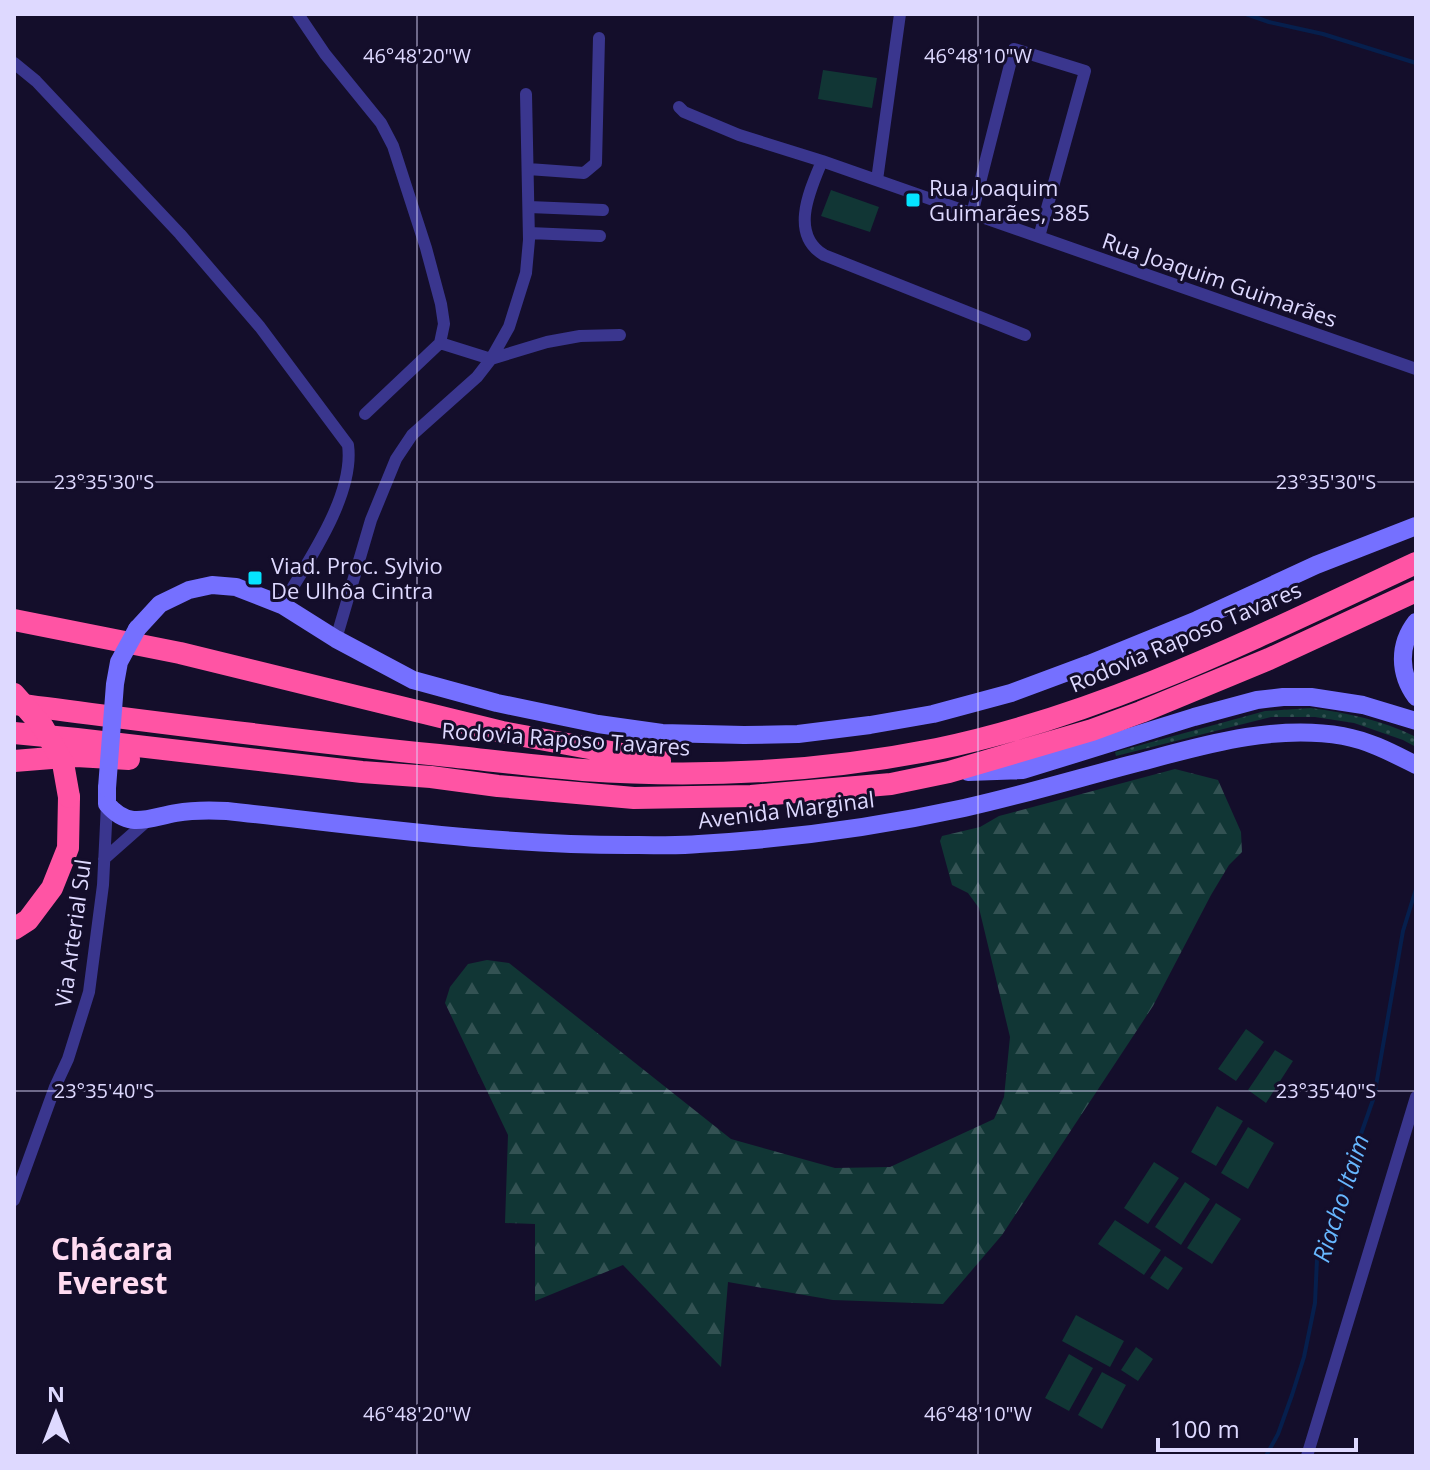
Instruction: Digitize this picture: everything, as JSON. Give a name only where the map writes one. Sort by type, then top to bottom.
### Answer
[{"type":"highway","name":"Rodovia Raposo Tavares","points":[[14,704],[308,742],[583,770],[688,774],[869,761],[1013,731],[1093,705],[1257,637],[1416,563]]},
{"type":"highway","points":[[14,733],[634,798],[766,795],[891,784],[949,772],[1092,730],[1141,712],[1269,659],[1416,591]]},
{"type":"highway","points":[[14,620],[180,653],[502,732],[645,759],[748,772]]},
{"type":"highway","points":[[14,694],[43,727],[63,763],[69,797],[68,848],[52,888],[28,920],[14,929]]},
{"type":"highway","points":[[14,761],[76,756],[311,766]]},
{"type":"main road","name":"Rodovia Raposo Tavares","points":[[107,796],[119,662],[137,629],[160,604],[189,590],[212,585],[236,587],[282,605],[336,639],[413,680],[497,703],[598,724],[662,733],[798,734],[933,714],[1011,693],[1197,620],[1316,565],[1416,526]]},
{"type":"main road","points":[[1416,622],[1402,653],[1403,671],[1416,697]]},
{"type":"main road","points":[[949,772],[1023,770],[1194,717],[1257,700],[1283,697],[1311,697],[1363,705],[1416,721]]},
{"type":"main road","name":"Avenida Marginal","points":[[147,821],[199,810],[227,811],[478,839],[596,845],[696,845],[794,837],[964,808],[1194,747],[1260,734],[1304,732],[1343,736],[1375,744],[1416,765]]},
{"type":"main road","points":[[107,796],[115,814],[122,818],[147,821]]},
{"type":"street","points":[[298,14],[325,54],[381,123],[393,146],[441,304],[444,324],[440,343],[365,414]]},
{"type":"street","points":[[877,180],[900,14]]},
{"type":"street","points":[[528,169],[584,173],[596,163],[599,38]]},
{"type":"street","points":[[972,214],[1014,49],[1085,71],[1039,237]]},
{"type":"street","points":[[14,63],[36,81],[180,234],[260,327],[348,445],[350,460],[337,504],[316,549],[282,605]]},
{"type":"street","points":[[336,639],[371,520],[396,459],[412,435],[477,377],[509,327],[526,273],[529,233],[526,94]]},
{"type":"street","name":"Rua Joaquim Guimarães","points":[[679,107],[684,112],[739,135],[877,180],[1416,369]]},
{"type":"street","points":[[822,161],[807,196],[806,207],[808,239],[816,250],[1025,335]]},
{"type":"street","points":[[529,207],[603,210]]},
{"type":"street","points":[[529,233],[600,236]]},
{"type":"street","points":[[440,343],[491,359],[547,342],[580,336],[620,335]]},
{"type":"street","name":"Via Arterial Sul","points":[[14,1200],[68,1059],[89,992],[103,885],[107,796]]},
{"type":"street","name":"Avenida Marginal","points":[[104,859],[147,821]]},
{"type":"street","points":[[1307,1456],[1416,1097]]},
{"type":"green space","points":[[823,70],[877,78],[872,108],[818,99]]},
{"type":"green space","points":[[831,190],[879,207],[870,232],[821,216]]},
{"type":"green space","points":[[1311,708],[1390,726],[1416,737],[1416,747],[1354,723],[1315,717],[1271,717],[1116,756],[1115,752],[1265,711]]},
{"type":"green space","points":[[1175,769],[1218,780],[1241,832],[1242,852],[1229,865],[1211,895],[1153,1006],[1002,1235],[943,1304],[833,1300],[728,1282],[721,1367],[623,1265],[535,1301],[535,1224],[505,1223],[508,1135],[445,1003],[450,987],[468,964],[487,960],[509,963],[731,1139],[835,1168],[890,1167],[994,1119],[1004,1097],[1010,1037],[979,908],[968,893],[952,885],[940,841],[942,836],[980,827],[999,816]]},
{"type":"green space","points":[[1246,1029],[1264,1042],[1236,1081],[1218,1069]]},
{"type":"green space","points":[[1275,1050],[1293,1061],[1266,1103],[1248,1090]]},
{"type":"green space","points":[[1217,1106],[1243,1121],[1216,1166],[1191,1152]]},
{"type":"green space","points":[[1248,1127],[1274,1143],[1248,1189],[1221,1173]]},
{"type":"green space","points":[[1154,1162],[1179,1178],[1148,1224],[1124,1208]]},
{"type":"green space","points":[[1185,1182],[1210,1199],[1181,1245],[1155,1227]]},
{"type":"green space","points":[[1216,1203],[1241,1219],[1212,1264],[1187,1248]]},
{"type":"green space","points":[[1115,1220],[1161,1250],[1144,1275],[1098,1244]]},
{"type":"green space","points":[[1165,1256],[1183,1268],[1168,1290],[1150,1278]]},
{"type":"green space","points":[[1076,1315],[1124,1341],[1110,1367],[1062,1341]]},
{"type":"green space","points":[[1136,1347],[1153,1359],[1138,1381],[1121,1370]]},
{"type":"green space","points":[[1069,1354],[1093,1368],[1069,1411],[1045,1398]]},
{"type":"green space","points":[[1102,1372],[1126,1385],[1102,1429],[1078,1415]]},
{"type":"waterway","points":[[1246,14],[1416,63]]},
{"type":"waterway","name":"Riacho Itaim","points":[[1266,1456],[1278,1434],[1304,1357],[1315,1303],[1317,1259],[1374,1097],[1403,931],[1416,889]]},
{"type":"place","name":"Rua Joaquim Guimarães, 385","points":[[913,200]]},
{"type":"place","name":"Viad. Proc. Sylvio De Ulhôa Cintra","points":[[255,578]]},
{"type":"district","name":"Chácara Everest","points":[[112,1265]]}]
